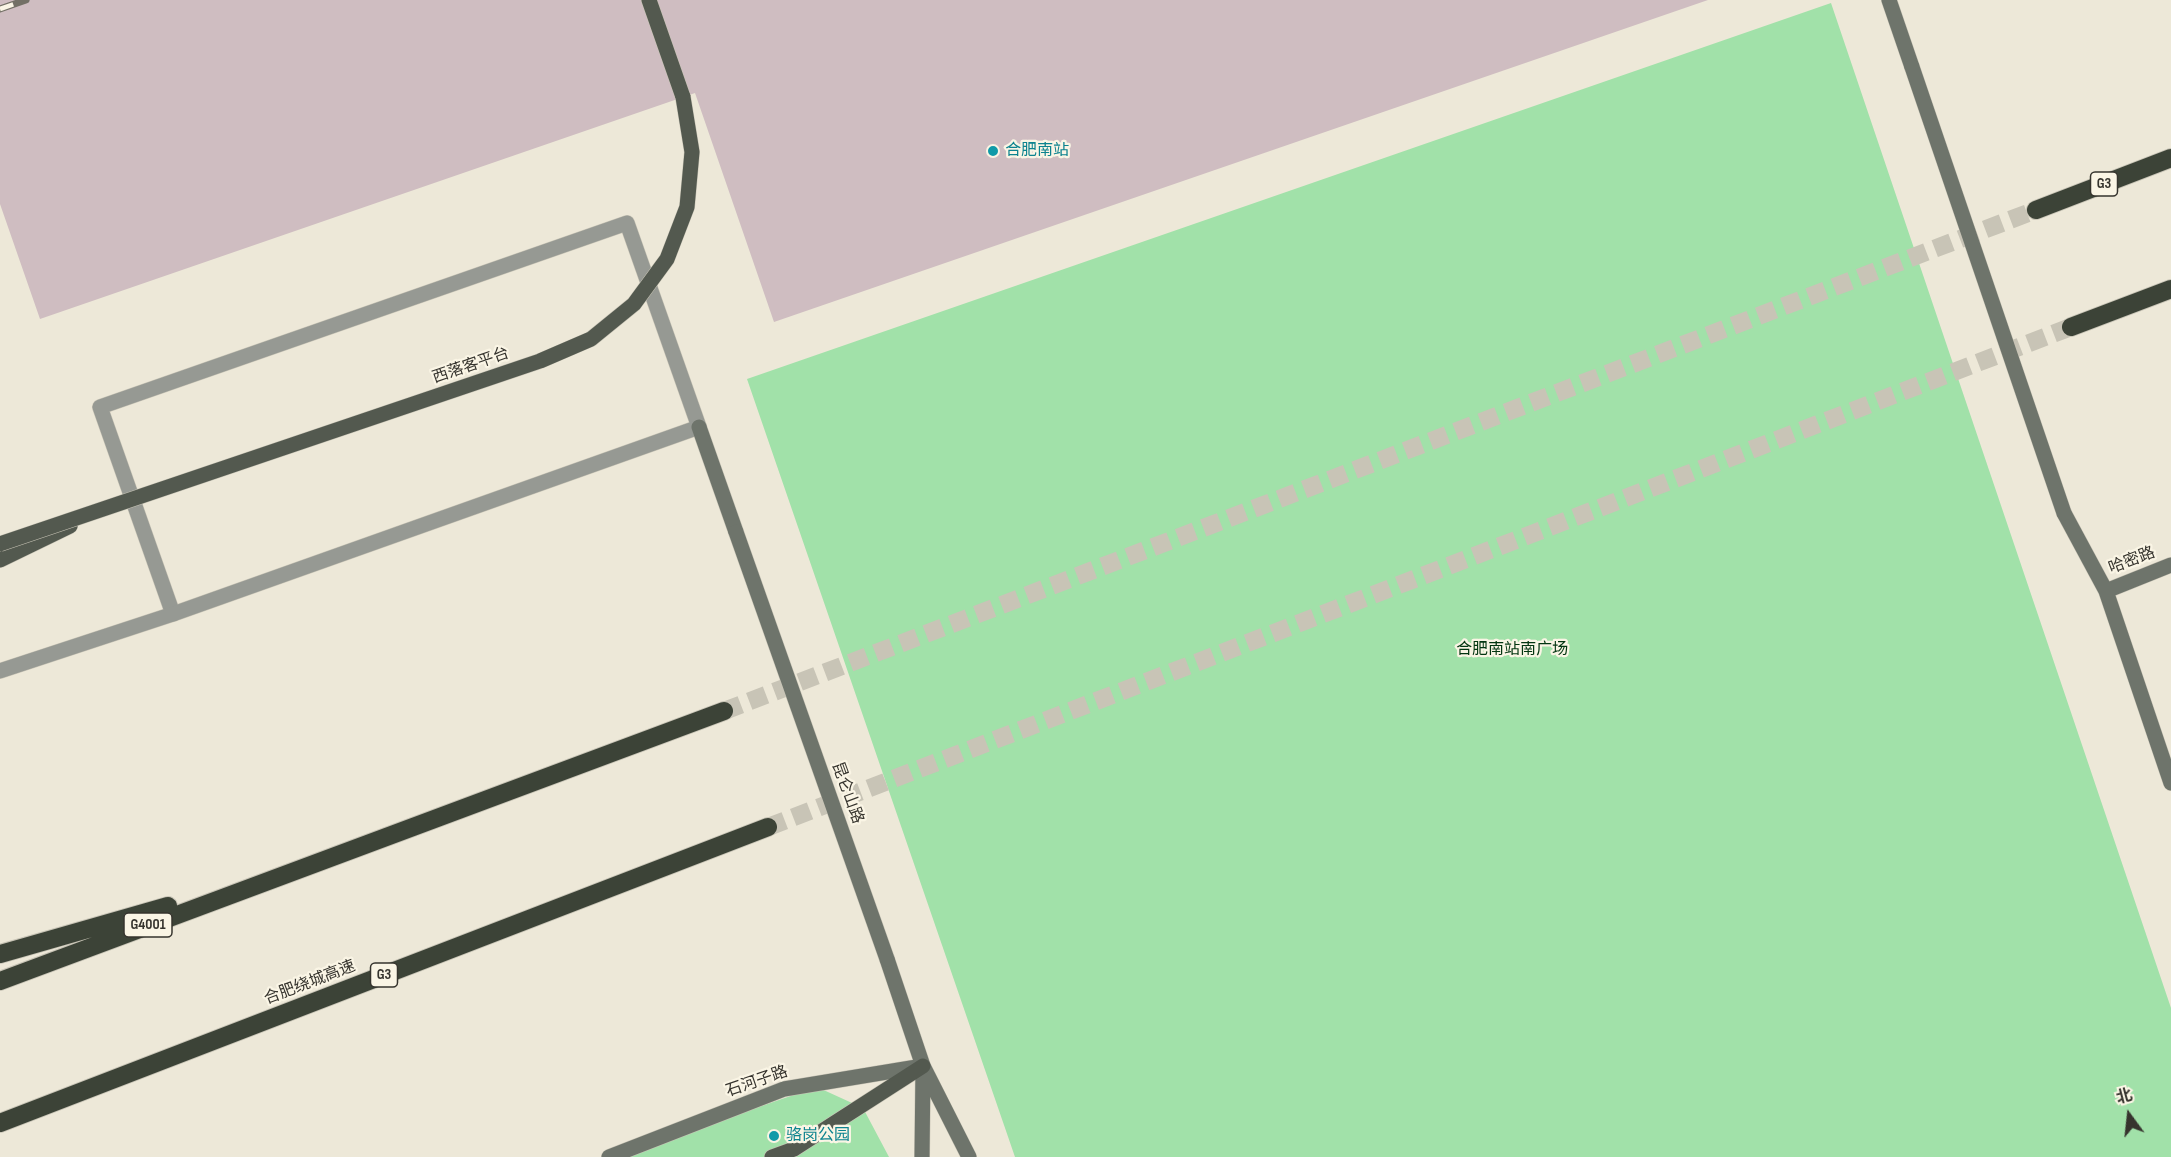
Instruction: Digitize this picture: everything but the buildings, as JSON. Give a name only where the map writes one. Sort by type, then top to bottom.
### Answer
[{"type":"highway","name":"G3","points":[[2036,210],[2171,158]]},
{"type":"highway","points":[[2071,327],[2171,290]]},
{"type":"highway","points":[[0,954],[297,869],[724,711]]},
{"type":"highway","name":"合肥绕城高速","points":[[0,1123],[768,827]]},
{"type":"highway","name":"G4001","points":[[0,981],[297,869]]},
{"type":"main road","name":"西落客平台","points":[[0,544],[540,361],[591,339],[634,304],[667,259],[687,207],[692,152],[683,97],[650,0]]},
{"type":"main road","points":[[0,560],[103,510]]},
{"type":"main road","points":[[772,1157],[794,1149],[922,1066]]},
{"type":"street","points":[[1889,0],[2064,513],[2106,591],[2171,783]]},
{"type":"street","points":[[0,671],[173,614],[699,428],[627,223],[100,407],[173,614]]},
{"type":"street","name":"昆仑山路","points":[[699,428],[887,959],[922,1066],[969,1157]]},
{"type":"street","name":"哈密路","points":[[2106,591],[2171,565]]},
{"type":"street","name":"昆仑山路","points":[[922,1066],[922,1157]]},
{"type":"street","name":"石河子路","points":[[609,1157],[784,1089],[922,1066]]},
{"type":"green space","name":"合肥南站南广场","points":[[1831,3],[2171,1008],[2171,1157],[1015,1157],[747,379]]},
{"type":"green space","name":"骆岗公园","points":[[817,1087],[863,1108],[889,1157],[612,1157]]},
{"type":"tunnel","points":[[724,711],[2036,210]]},
{"type":"tunnel","points":[[768,827],[2071,327]]},
{"type":"railway","points":[[0,9],[26,0]]},
{"type":"place","name":"合肥南站","points":[[993,151]]},
{"type":"place","name":"骆岗公园","points":[[774,1136]]}]
